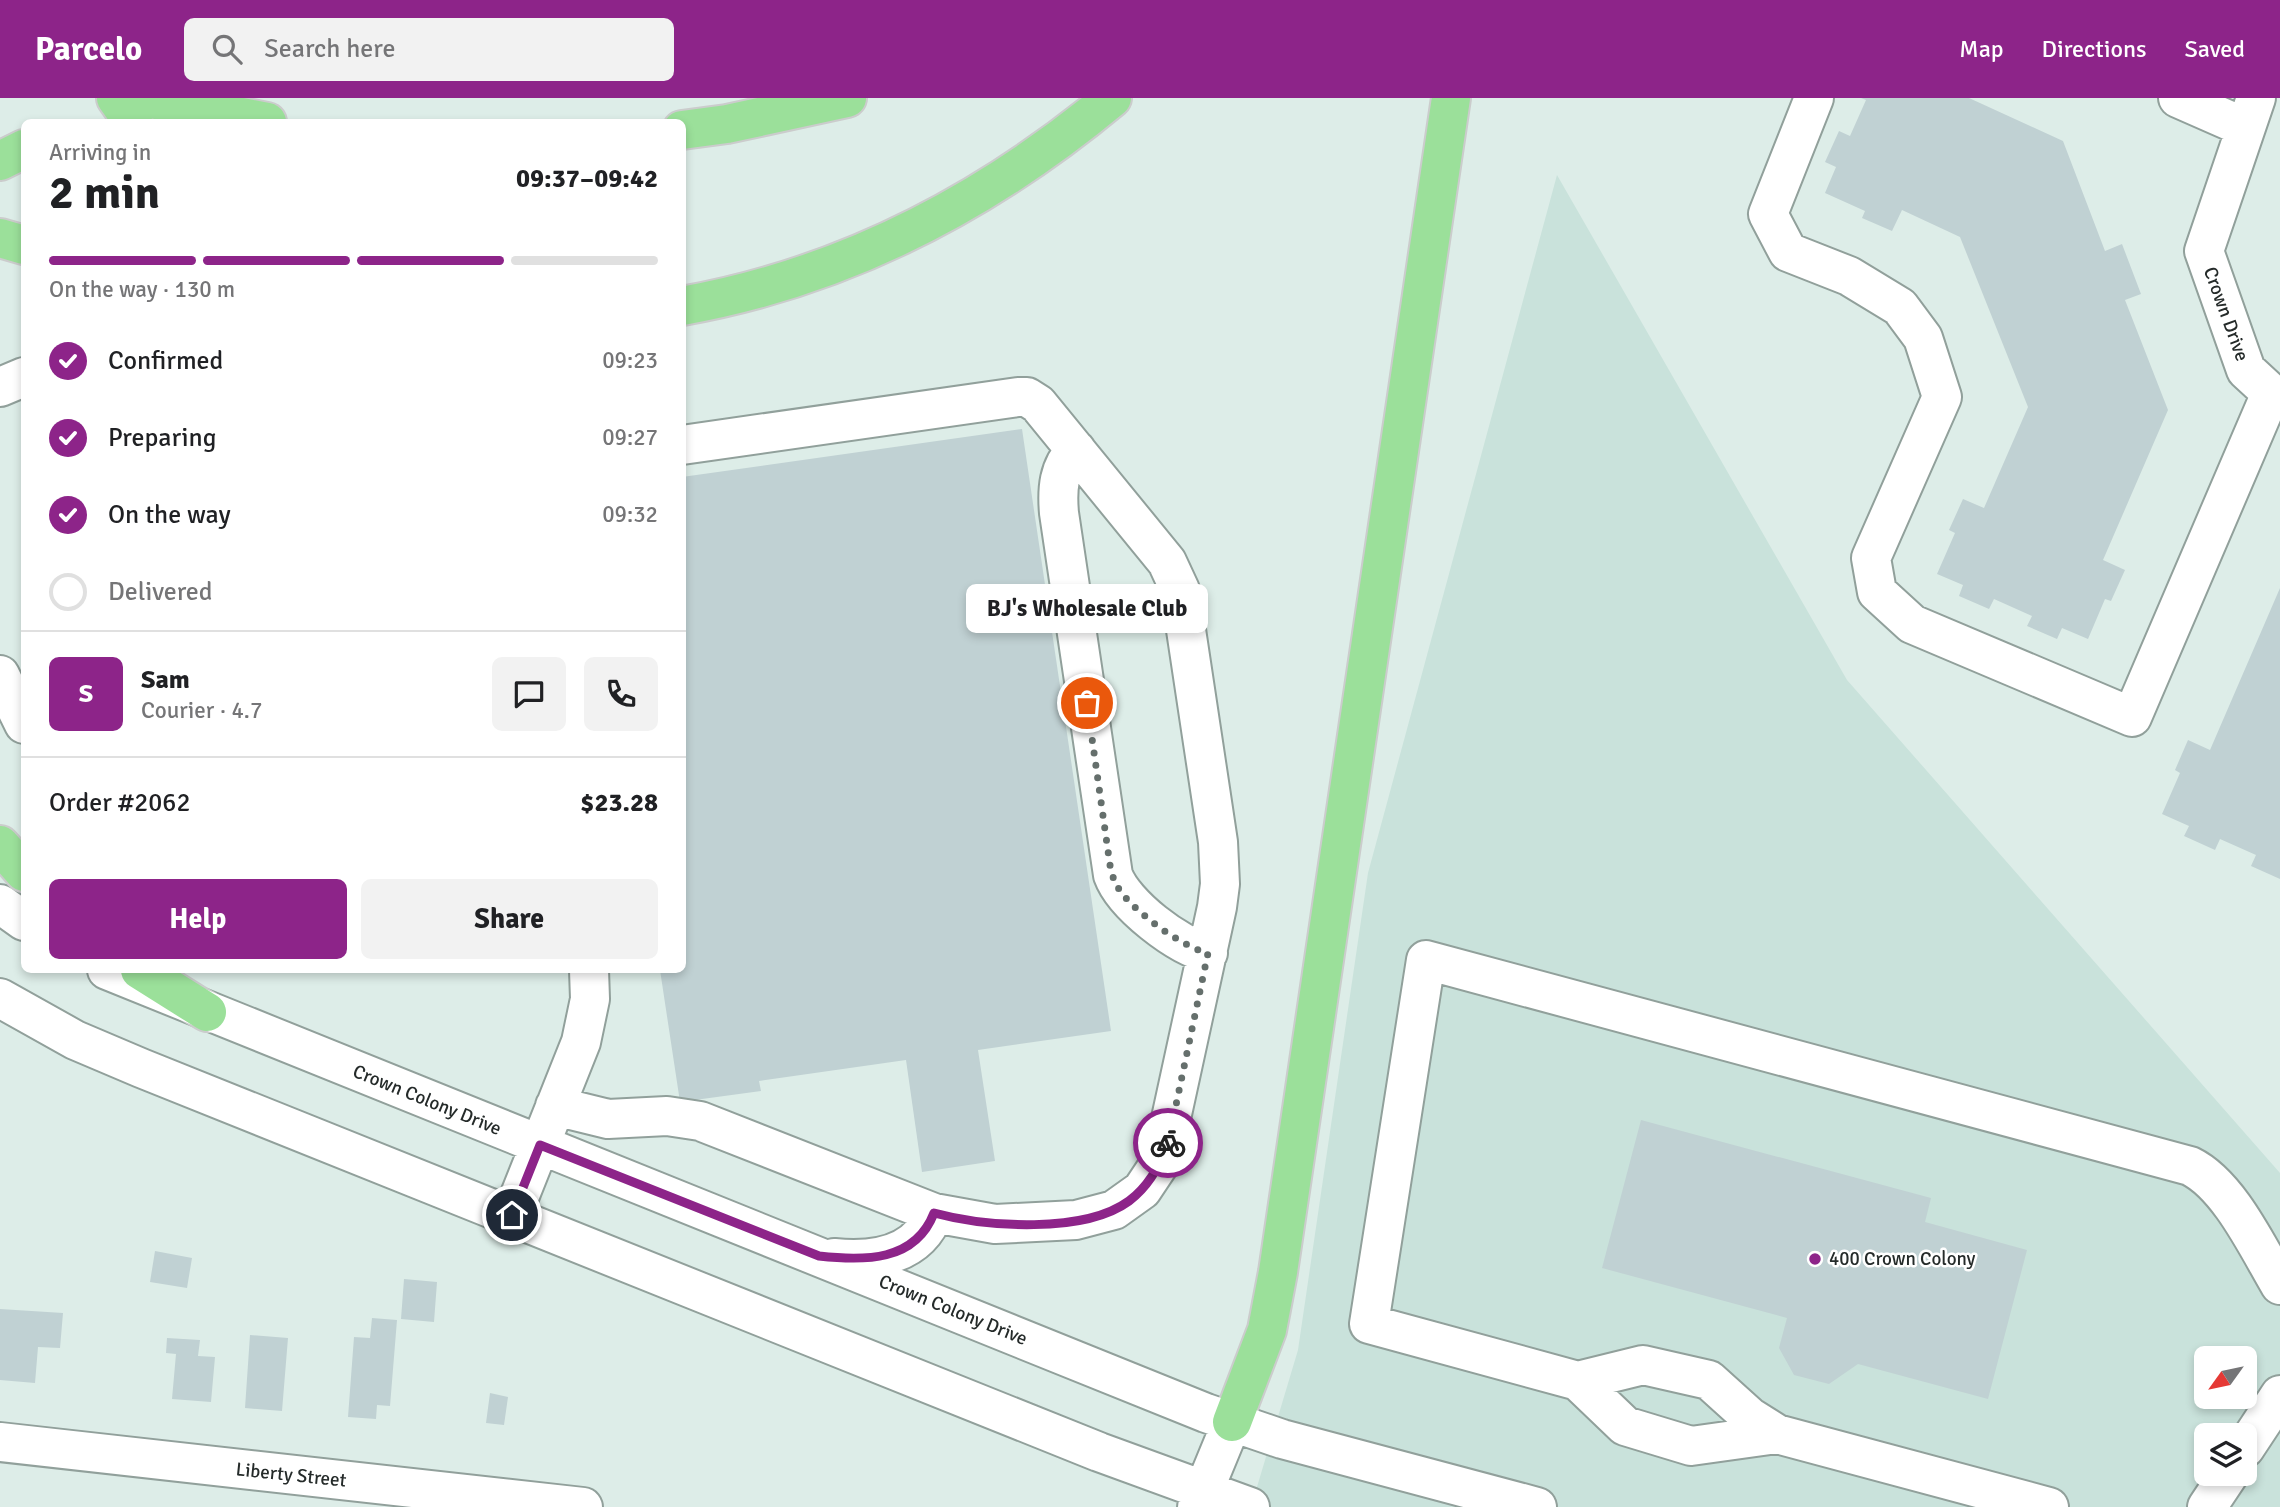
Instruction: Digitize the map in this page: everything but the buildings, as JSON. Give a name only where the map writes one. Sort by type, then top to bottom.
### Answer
[{"type":"highway","points":[[116,98],[131,119]]},
{"type":"highway","points":[[146,98],[252,119]]},
{"type":"highway","points":[[686,129],[740,122],[847,98]]},
{"type":"highway","points":[[688,304],[799,277],[868,253],[948,214],[1046,151],[1112,98]]},
{"type":"highway","points":[[1232,1422],[1267,1330],[1278,1272],[1451,98]]},
{"type":"highway","points":[[0,161],[21,150]]},
{"type":"highway","points":[[0,238],[21,244]]},
{"type":"highway","points":[[0,845],[21,869]]},
{"type":"highway","points":[[145,973],[207,1012]]},
{"type":"street","points":[[1814,98],[1768,214],[1788,252],[1849,276],[1900,307],[1923,338],[1942,397],[1871,558],[1877,592],[1912,624],[2132,717],[2275,395]]},
{"type":"street","points":[[2178,98],[2250,112]]},
{"type":"street","name":"Crown Drive","points":[[2250,112],[2204,251],[2246,370],[2275,395]]},
{"type":"street","points":[[0,387],[21,378]]},
{"type":"street","points":[[555,1106],[608,1119],[667,1116],[700,1121],[934,1213],[995,1224],[1076,1220],[1114,1210],[1142,1190],[1158,1168],[1168,1143],[1208,953],[1220,884],[1218,842],[1180,590],[1167,562],[1038,404],[1023,397],[686,444]]},
{"type":"street","points":[[1076,450],[1064,464],[1059,479],[1059,513],[1113,875],[1117,886],[1133,905],[1177,939],[1208,953]]},
{"type":"street","points":[[0,675],[21,718]]},
{"type":"street","points":[[0,904],[21,919]]},
{"type":"street","points":[[1777,1434],[1753,1435],[1711,1445],[1680,1443],[1625,1426],[1578,1381],[1369,1324],[1426,960],[2190,1166],[2209,1178],[2223,1194],[2280,1285]]},
{"type":"street","name":"Crown Colony Drive","points":[[114,973],[1232,1422],[1316,1448],[1537,1507]]},
{"type":"street","points":[[512,1215],[587,1021],[589,973]]},
{"type":"street","points":[[0,998],[75,1040],[141,1068],[512,1215],[1200,1499],[1250,1507]]},
{"type":"street","points":[[819,1256],[866,1259],[902,1251],[923,1235],[934,1213]]},
{"type":"street","points":[[1578,1381],[1643,1365],[1709,1380],[1750,1418],[1777,1434],[2049,1507]]},
{"type":"street","points":[[2257,1430],[2280,1395]]},
{"type":"street","points":[[1200,1499],[1232,1422]]},
{"type":"street","name":"Liberty Street","points":[[0,1442],[583,1507]]},
{"type":"street","points":[[2207,1507],[2221,1486]]},
{"type":"shaded area","points":[[1557,175],[1847,680],[2280,1173],[2280,1507],[1251,1507],[1298,1350],[1368,873]]},
{"type":"way so far","points":[[1087,703],[1110,865],[1117,886],[1133,905],[1177,939],[1187,946],[1208,953],[1168,1143]]},
{"type":"place","name":"BJ's Wholesale Club","points":[[1087,703]]},
{"type":"place","name":"400 Crown Colony","points":[[1815,1259]]},
{"type":"route","points":[[512,1215],[540,1145],[819,1256],[866,1259],[902,1251],[914,1243],[923,1235],[934,1213],[995,1224],[1020,1224],[1076,1220],[1114,1210],[1128,1202],[1153,1177],[1168,1143]]}]
